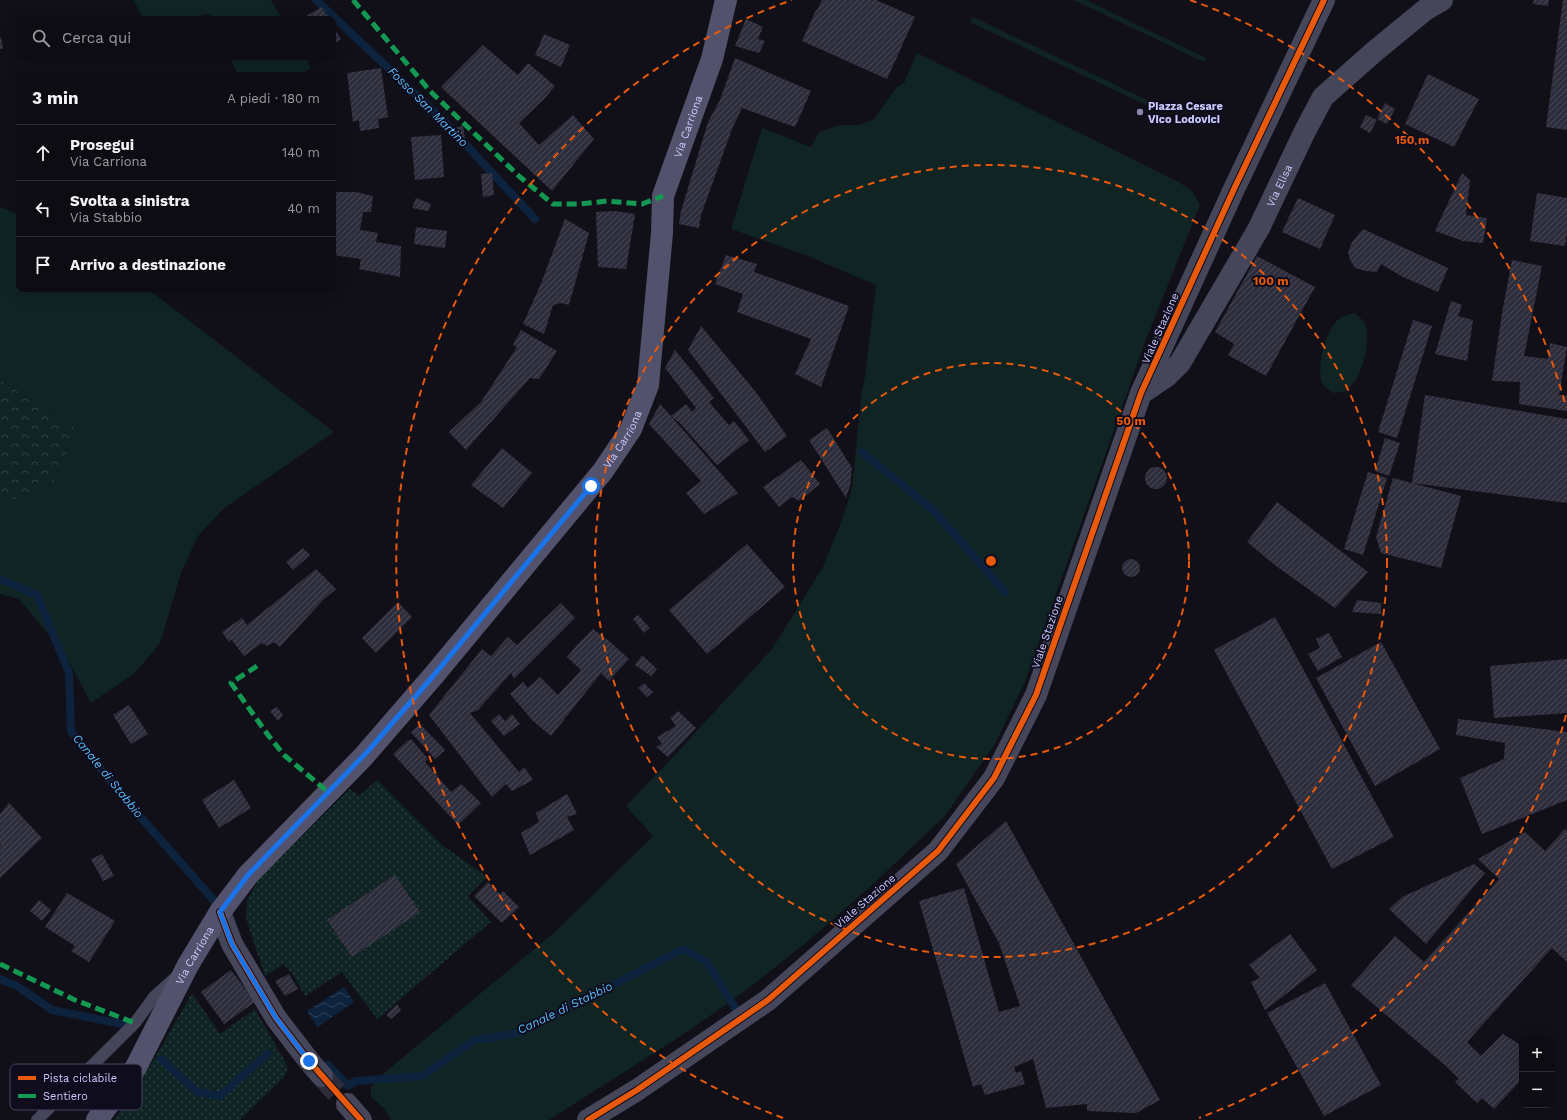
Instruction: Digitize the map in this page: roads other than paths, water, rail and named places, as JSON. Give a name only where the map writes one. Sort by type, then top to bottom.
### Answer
[{"type":"main road","name":"Via Carriona","points":[[138,1064],[188,965],[220,912],[248,875],[363,757],[434,675],[603,471],[631,428],[648,385],[662,233],[663,196],[712,59],[726,0]]},
{"type":"main road","name":"Via Carriona","points":[[97,1120],[104,1110]]},
{"type":"street","name":"Viale Stazione","points":[[588,1120],[637,1090],[768,1000],[938,851],[994,778],[1036,695],[1141,394],[1234,189],[1324,0]]},
{"type":"street","name":"Via Elisa","points":[[1141,394],[1168,376],[1180,363],[1259,228],[1304,133],[1323,97],[1424,10],[1442,0]]},
{"type":"street","points":[[220,912],[232,944],[276,1018],[322,1076]]},
{"type":"lane","points":[[94,1064],[135,1023],[154,997],[188,965]]},
{"type":"lane","points":[[37,1120],[47,1110]]},
{"type":"water","points":[[344,987],[354,1002],[317,1027],[307,1011]]},
{"type":"waterway","name":"Fosso San Martino","points":[[316,0],[333,16]]},
{"type":"waterway","name":"Fosso San Martino","points":[[336,19],[441,118],[535,219]]},
{"type":"waterway","name":"Fosso San Martino","points":[[862,452],[934,511],[1005,592]]},
{"type":"waterway","name":"Canale di Stabbio","points":[[0,579],[37,595],[69,673],[71,731],[122,796],[218,905]]},
{"type":"waterway","name":"Canale di Stabbio","points":[[328,1065],[348,1086],[356,1081],[422,1076],[475,1040],[519,1033],[683,949],[707,962],[737,1011]]},
{"type":"waterway","name":"Canale di Stabbio","points":[[0,979],[17,986],[52,1010],[122,1024]]},
{"type":"waterway","name":"Canale di Stabbio","points":[[161,1059],[197,1092],[220,1096],[267,1054]]},
{"type":"tunnel","points":[[322,1076],[347,1104]]},
{"type":"place","name":"Piazza Cesare Vico Lodovici","points":[[1140,112]]}]
